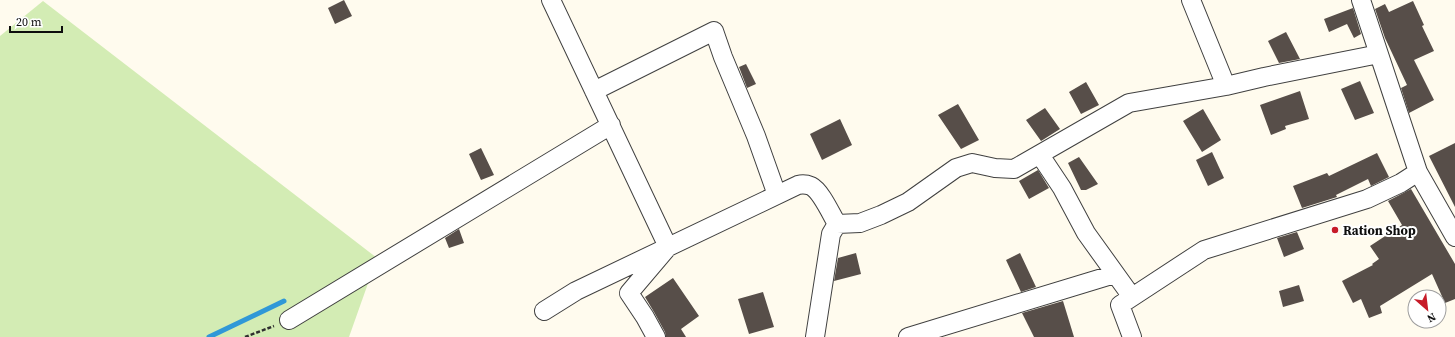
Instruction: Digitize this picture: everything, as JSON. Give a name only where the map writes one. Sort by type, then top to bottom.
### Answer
[{"type":"street","points":[[551,0],[668,247]]},
{"type":"street","points":[[1191,0],[1226,86]]},
{"type":"street","points":[[1361,0],[1418,172],[1455,237]]},
{"type":"street","points":[[594,90],[714,31],[778,195]]},
{"type":"street","points":[[837,224],[860,223],[881,215],[908,202],[956,168],[972,162],[995,168],[1014,169],[1129,103],[1226,86],[1379,54]]},
{"type":"street","points":[[289,320],[611,125]]},
{"type":"street","points":[[1040,155],[1062,188],[1086,233],[1132,297]]},
{"type":"street","points":[[1132,337],[1120,305],[1204,250],[1367,199],[1401,183],[1418,172]]},
{"type":"street","points":[[544,311],[576,291],[798,185],[805,184],[812,186],[821,197],[837,224]]},
{"type":"street","points":[[815,337],[831,234],[837,224]]},
{"type":"street","points":[[656,337],[629,293],[668,247]]},
{"type":"street","points":[[908,337],[1115,274]]},
{"type":"path","points":[[245,337],[289,320]]},
{"type":"green space","points":[[43,1],[377,258],[349,337],[0,337],[0,36]]},
{"type":"building","points":[[344,0],[352,16],[335,24],[328,8]]},
{"type":"building","points":[[1413,1],[1424,25],[1422,26],[1434,51],[1414,60],[1434,100],[1409,113],[1401,88],[1407,85],[1385,38],[1375,9],[1385,4],[1389,12]]},
{"type":"building","points":[[1353,8],[1361,34],[1354,38],[1347,24],[1329,32],[1324,19]]},
{"type":"building","points":[[1286,32],[1300,59],[1279,63],[1268,41]]},
{"type":"building","points":[[746,64],[756,84],[747,88],[739,67]]},
{"type":"building","points":[[1360,81],[1374,113],[1355,120],[1341,89]]},
{"type":"building","points":[[1086,82],[1099,105],[1081,114],[1069,92]]},
{"type":"building","points":[[1300,91],[1309,119],[1285,126],[1286,129],[1271,135],[1260,105]]},
{"type":"building","points":[[958,104],[979,140],[961,149],[938,115]]},
{"type":"building","points":[[1045,108],[1060,129],[1041,141],[1026,120]]},
{"type":"building","points":[[1203,109],[1221,140],[1202,152],[1183,121]]},
{"type":"building","points":[[840,119],[852,145],[822,160],[810,134]]},
{"type":"building","points":[[1455,143],[1455,207],[1429,156]]},
{"type":"building","points":[[481,148],[494,175],[481,180],[469,154]]},
{"type":"building","points":[[1212,152],[1224,178],[1208,186],[1196,160]]},
{"type":"building","points":[[1377,153],[1389,177],[1371,186],[1368,179],[1336,195],[1337,197],[1302,208],[1293,186],[1327,173],[1329,176]]},
{"type":"building","points":[[1079,157],[1098,184],[1086,190],[1081,190],[1068,163]]},
{"type":"building","points":[[1038,170],[1049,188],[1029,199],[1019,181]]},
{"type":"building","points":[[1411,189],[1455,264],[1455,299],[1447,302],[1447,289],[1439,289],[1432,274],[1380,306],[1382,313],[1369,318],[1361,299],[1353,303],[1342,281],[1373,265],[1372,264],[1379,259],[1370,246],[1402,225],[1388,201]]},
{"type":"building","points":[[459,229],[464,243],[449,248],[445,238]]},
{"type":"building","points":[[1297,232],[1304,249],[1284,257],[1277,238]]},
{"type":"building","points":[[856,253],[861,274],[834,281],[838,258]]},
{"type":"building","points":[[1020,253],[1036,287],[1021,292],[1006,260]]},
{"type":"building","points":[[673,278],[699,316],[681,329],[686,337],[666,337],[665,332],[645,297]]},
{"type":"building","points":[[1299,285],[1304,301],[1283,307],[1279,291]]},
{"type":"building","points":[[763,292],[774,327],[749,334],[738,299]]},
{"type":"building","points":[[1063,301],[1074,337],[1034,337],[1022,313]]},
{"type":"waterway","points":[[209,337],[284,301]]},
{"type":"place","name":"Ration Shop","points":[[1335,230]]}]
